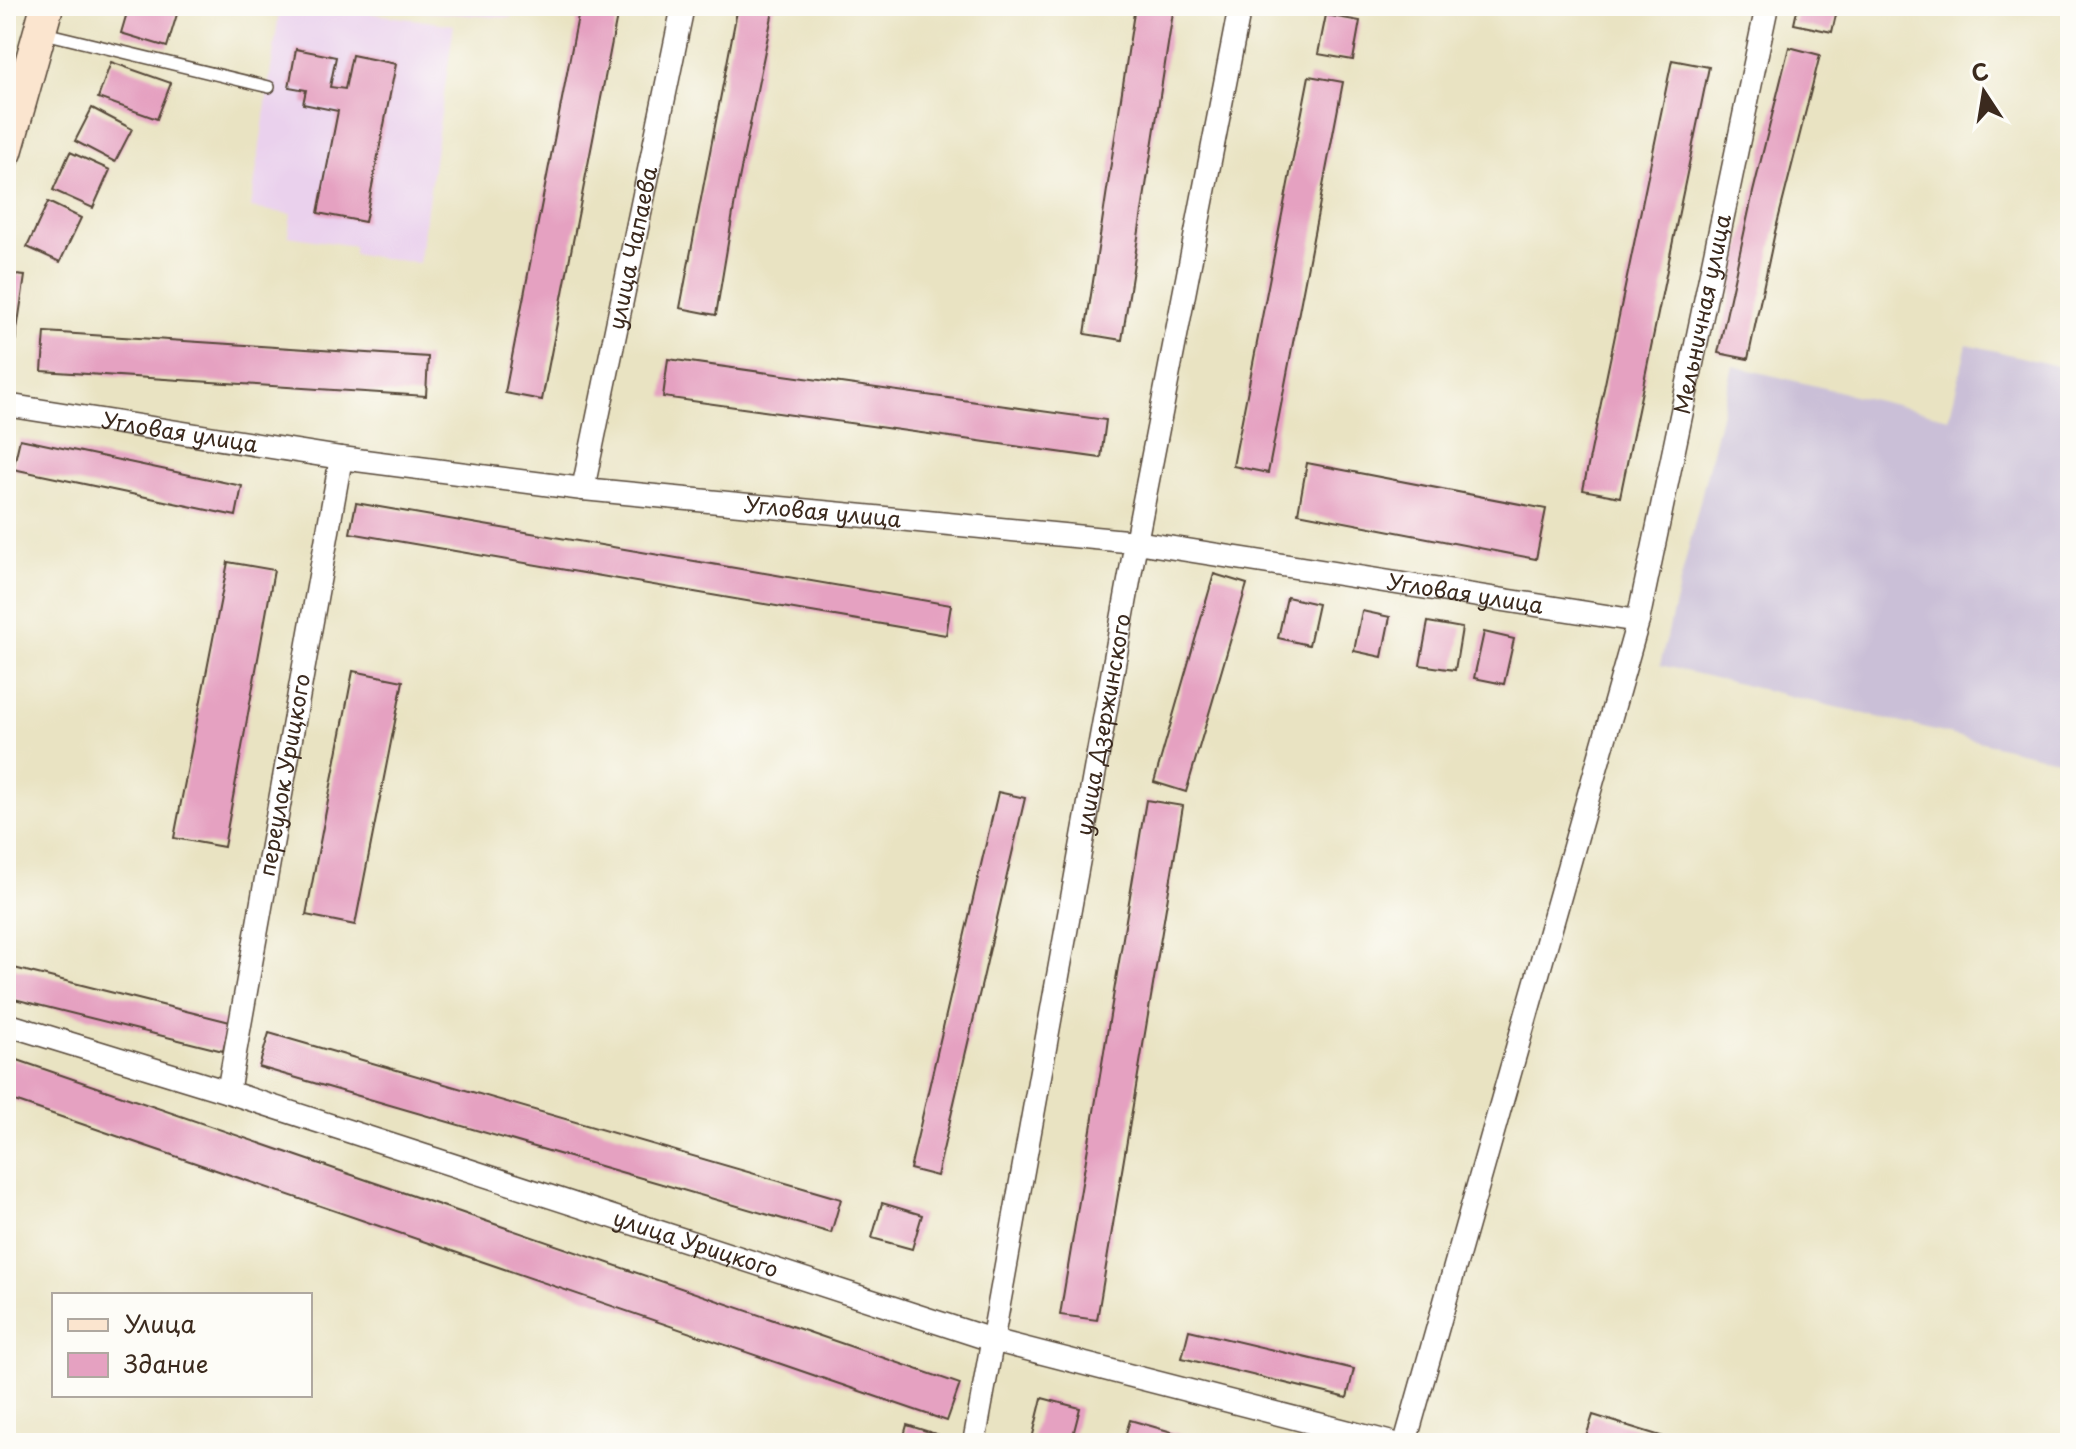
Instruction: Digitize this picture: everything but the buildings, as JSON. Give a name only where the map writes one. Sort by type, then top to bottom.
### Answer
[{"type":"street","name":"улица Чапаева","points":[[583,489],[683,6]]},
{"type":"street","name":"улица Дзержинского","points":[[974,1443],[1136,542],[1240,6]]},
{"type":"street","name":"Мельничная улица","points":[[1405,1443],[1638,621],[1767,6]]},
{"type":"street","points":[[6,152],[43,19]]},
{"type":"street","name":"Угловая улица","points":[[6,405],[341,458],[583,489],[1136,542],[1638,621]]},
{"type":"street","name":"переулок Урицкого","points":[[228,1092],[341,458]]},
{"type":"street","name":"улица Урицкого","points":[[6,1024],[228,1092],[992,1340],[1392,1443]]},
{"type":"lane","points":[[43,19],[269,87]]},
{"type":"shaded area","points":[[280,6],[319,6],[454,25],[419,263],[353,254],[354,246],[288,236],[291,214],[251,208]]},
{"type":"shaded area","points":[[340,6],[512,6],[511,18]]},
{"type":"shaded area","points":[[1967,344],[2070,369],[2070,763],[1660,665],[1733,366],[1949,418]]}]
